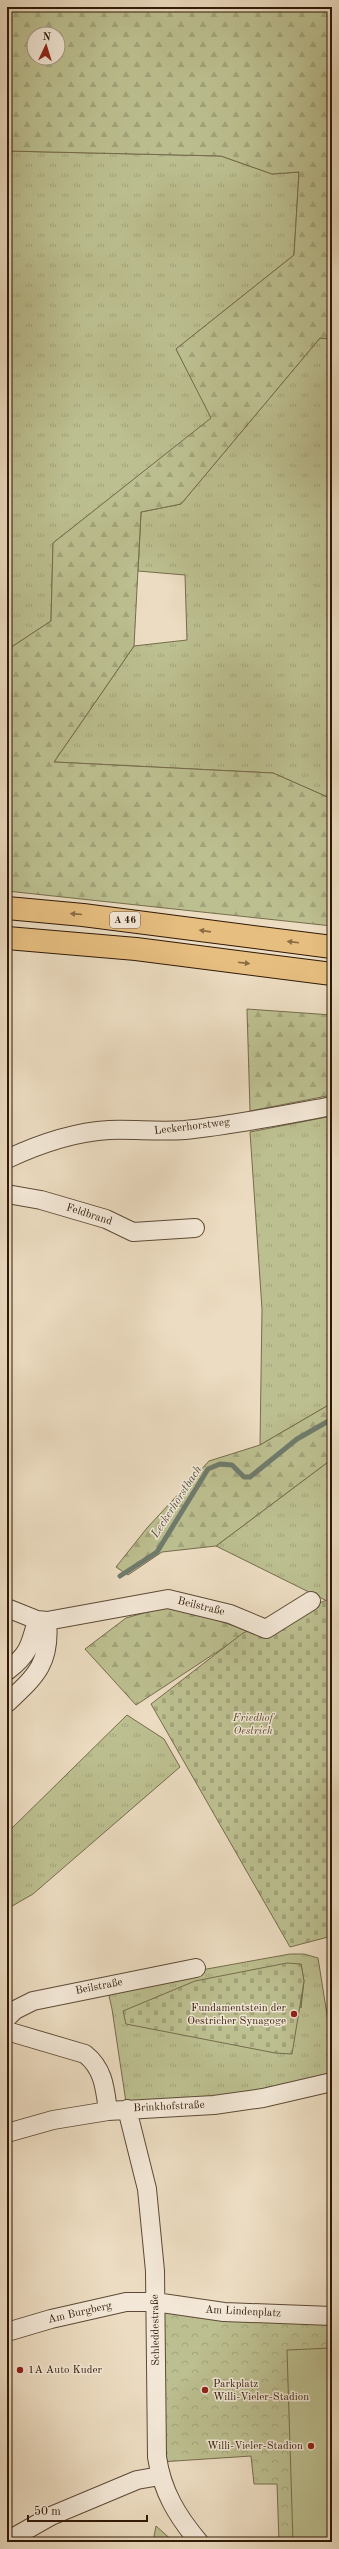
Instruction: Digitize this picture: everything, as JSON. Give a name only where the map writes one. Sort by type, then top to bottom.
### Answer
[{"type":"highway","name":"A 46","points":[[7,908],[83,914],[332,947]]},
{"type":"highway","points":[[7,938],[136,949],[332,974]]},
{"type":"street","name":"Leckerhorstweg","points":[[7,1160],[33,1147],[73,1135],[109,1130],[145,1132],[185,1130],[332,1106]]},
{"type":"street","name":"Feldbrand","points":[[7,1194],[41,1200],[106,1219],[133,1232],[195,1228]]},
{"type":"street","name":"Beilstraße","points":[[47,1620],[168,1600],[230,1614],[266,1629],[311,1601]]},
{"type":"street","points":[[7,1608],[47,1620]]},
{"type":"street","points":[[7,1671],[23,1658],[47,1620]]},
{"type":"street","points":[[7,1703],[38,1672],[43,1664],[49,1637],[47,1620]]},
{"type":"street","name":"Beilstraße","points":[[7,2018],[15,2010],[33,2001],[196,1968]]},
{"type":"street","points":[[7,2031],[57,2044],[85,2054],[94,2061],[102,2074],[108,2111]]},
{"type":"street","name":"Brinkhofstraße","points":[[7,2133],[53,2120],[108,2111],[214,2105],[263,2098],[332,2082]]},
{"type":"street","name":"Schleddestraße","points":[[127,2109],[147,2189],[155,2271],[157,2457],[160,2476],[174,2510],[199,2542]]},
{"type":"street","name":"Am Burgberg","points":[[7,2332],[51,2319],[126,2302],[155,2302]]},
{"type":"street","name":"Am Lindenplatz","points":[[155,2302],[224,2312],[332,2316]]},
{"type":"street","points":[[7,2542],[51,2516],[137,2480],[160,2476]]},
{"type":"green space","points":[[7,7],[332,7],[332,339],[320,338],[181,504],[141,512],[134,646],[54,762],[273,773],[332,799],[332,926],[7,891],[7,650],[51,621],[53,543],[211,418],[176,349],[294,255],[299,172],[272,174],[221,156],[7,151]]},
{"type":"green space","points":[[7,151],[221,156],[272,174],[299,172],[294,255],[176,349],[212,418],[53,543],[51,621],[7,650]]},
{"type":"green space","points":[[320,338],[332,339],[332,799],[273,773],[54,762],[134,646],[187,640],[185,575],[138,571],[141,512],[181,504]]},
{"type":"green space","points":[[247,1009],[332,1015],[332,1095],[250,1111]]},
{"type":"green space","points":[[332,1116],[332,1403],[260,1445],[262,1309],[250,1132]]},
{"type":"green space","points":[[332,1403],[332,1459],[216,1546],[162,1552],[128,1575],[116,1567],[147,1528],[209,1461],[260,1445]]},
{"type":"green space","points":[[332,1459],[332,1598],[327,1601],[216,1546]]},
{"type":"green space","name":"Friedhof Oestrich","points":[[332,1598],[332,1936],[290,1947],[151,1704],[243,1633]]},
{"type":"green space","points":[[172,1605],[249,1631],[136,1705],[85,1649],[126,1618]]},
{"type":"green space","points":[[127,1715],[164,1739],[180,1767],[33,1894],[7,1909],[7,1833]]},
{"type":"green space","points":[[290,1954],[304,1954],[318,1958],[332,2046],[332,2081],[127,2109],[112,2009],[107,1987]],"holes":[[[301,1964],[304,1981],[301,2008]]]},
{"type":"green space","points":[[287,1963],[301,1964],[304,1981],[292,2054],[275,2053],[126,2024],[123,2011],[195,1981]]},
{"type":"green space","points":[[157,2304],[332,2318],[332,2542],[279,2542],[277,2484],[254,2484],[251,2456],[160,2462]]},
{"type":"green space","name":"Willi-Vieler-Stadion","points":[[332,2348],[332,2542],[293,2542],[287,2350]]},
{"type":"green space","points":[[156,2526],[174,2542],[153,2542]]},
{"type":"waterway","name":"Leckerhorstbach","points":[[120,1576],[157,1552],[208,1469],[220,1464],[232,1465],[244,1477],[250,1477],[297,1439],[332,1419]]},
{"type":"place","name":"Fundamentstein der Oestricher Synagoge","points":[[294,2014]]},
{"type":"place","name":"1A Auto Kuder","points":[[20,2370]]},
{"type":"place","name":"Parkplatz Willi-Vieler-Stadion","points":[[205,2390]]},
{"type":"place","name":"Willi-Vieler-Stadion","points":[[311,2446]]}]
